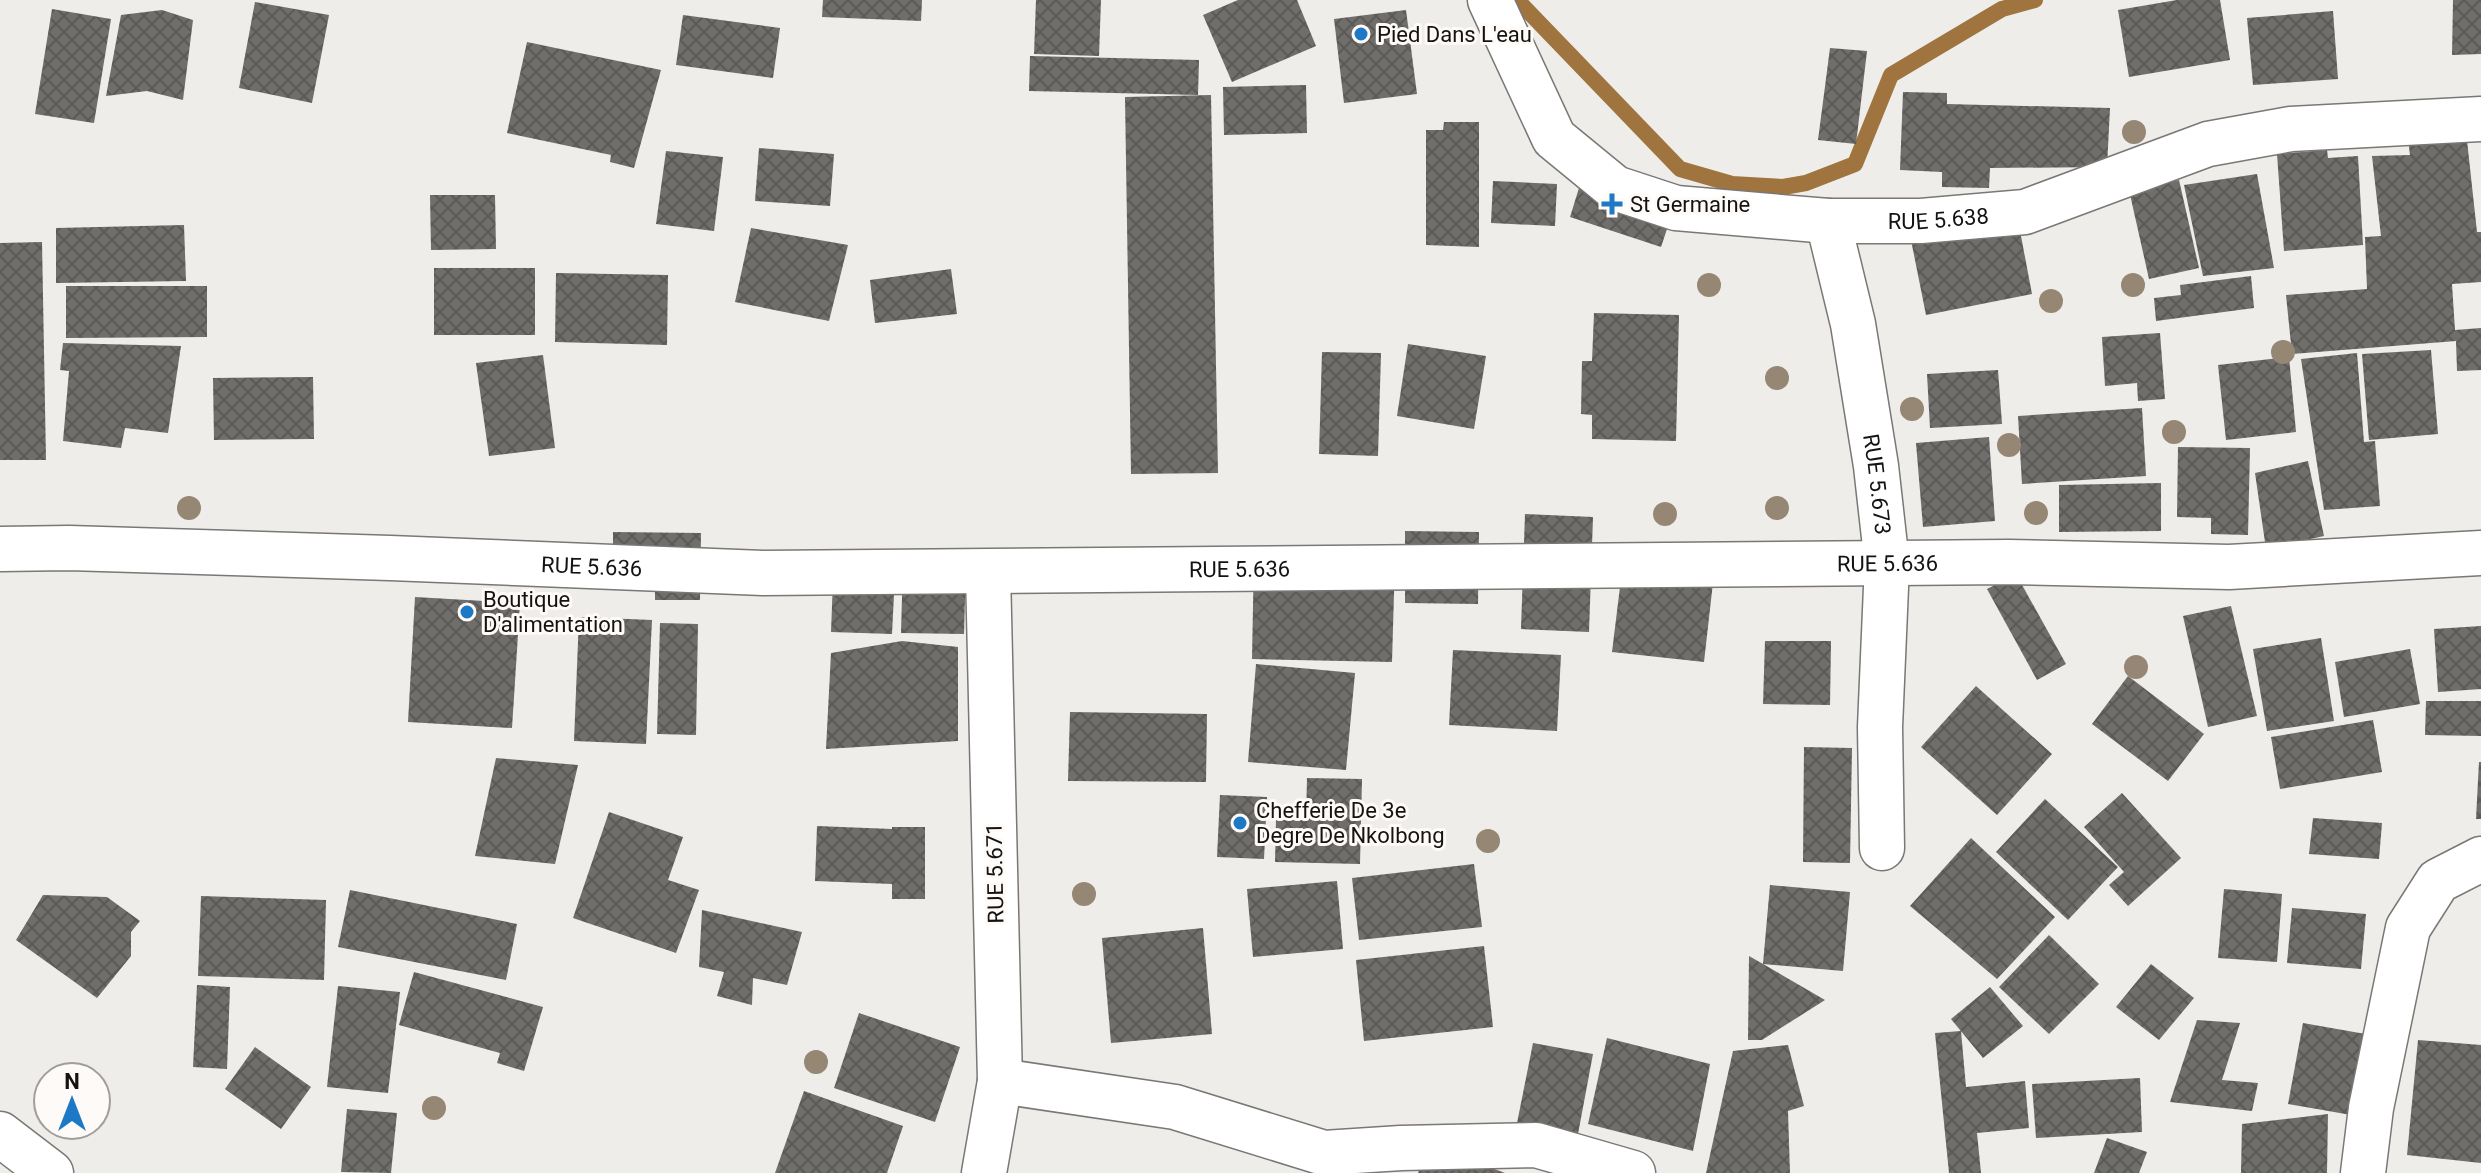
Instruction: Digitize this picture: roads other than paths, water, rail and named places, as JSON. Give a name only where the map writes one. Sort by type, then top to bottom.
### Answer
[{"type":"street","name":"RUE 5.638","points":[[1490,0],[1554,138],[1615,188],[1676,208],[1828,221],[1921,221],[2025,212],[2208,144],[2291,129],[2481,119]]},
{"type":"street","name":"RUE 5.673","points":[[1828,221],[1853,324],[1876,466],[1887,564],[1880,727],[1882,848]]},
{"type":"street","name":"RUE 5.636","points":[[0,549],[69,548],[375,557],[763,573],[2009,562],[2229,567],[2481,553]]},
{"type":"street","name":"RUE 5.671","points":[[984,1173],[1000,1081],[988,572]]},
{"type":"street","points":[[2363,1173],[2371,1108],[2408,928],[2438,881],[2481,859]]},
{"type":"street","points":[[1000,1081],[1175,1107],[1324,1153],[1536,1145],[1633,1173]]},
{"type":"street","points":[[0,1134],[51,1173]]},
{"type":"waterway","points":[[1512,0],[1522,5],[1680,169],[1732,184],[1783,187],[1806,183],[1855,164],[1891,75],[2002,9],[2035,0]]},
{"type":"place","name":"Pied Dans L'eau","points":[[1361,34]]},
{"type":"place","name":"St Germaine","points":[[1612,204]]},
{"type":"place","name":"Boutique D'alimentation","points":[[467,612]]},
{"type":"place","name":"Chefferie De 3e Degre De Nkolbong","points":[[1240,823]]}]
